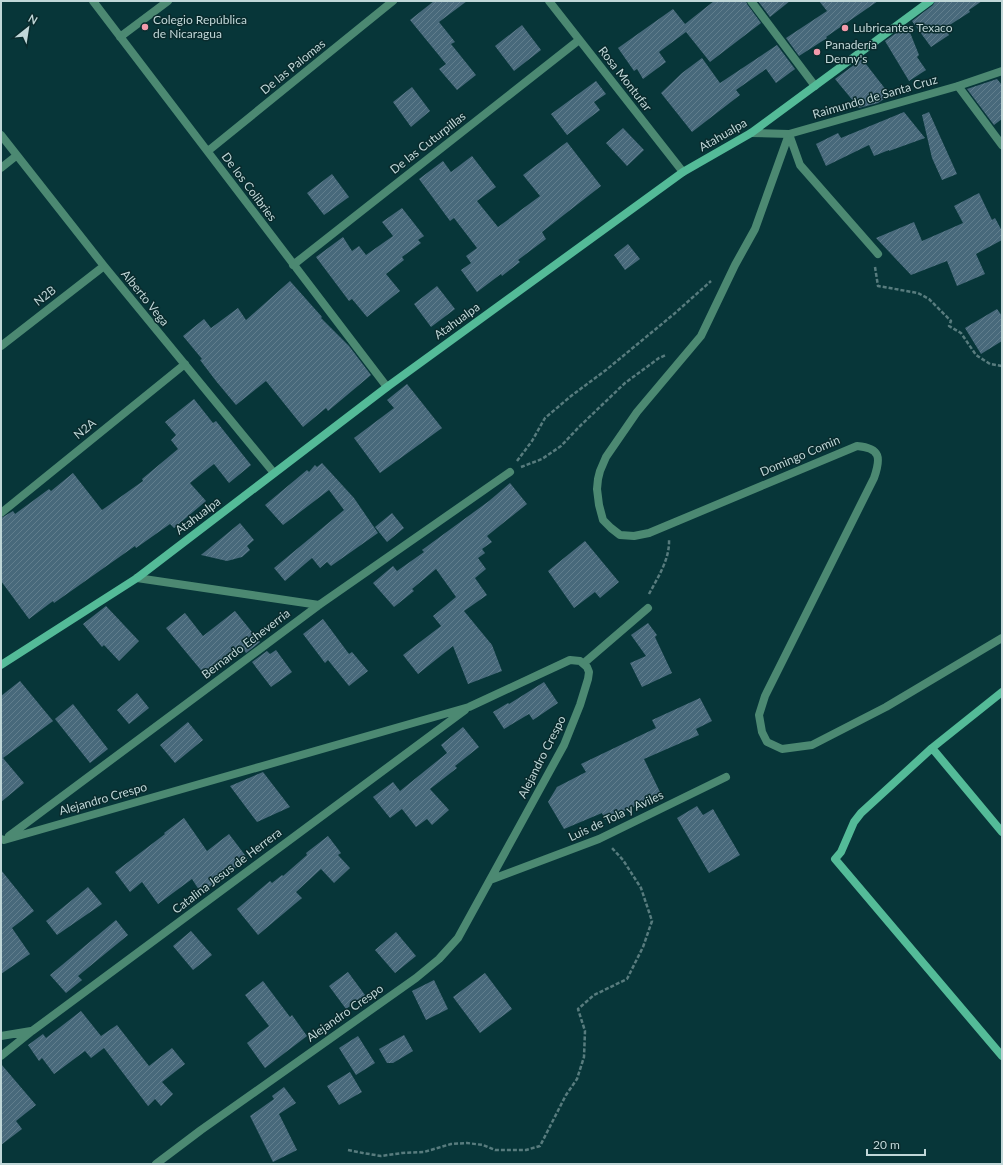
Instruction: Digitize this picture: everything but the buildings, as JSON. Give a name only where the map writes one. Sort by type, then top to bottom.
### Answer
[{"type":"street","name":"De los Colibries","points":[[93,1],[387,387]]},
{"type":"street","points":[[120,37],[168,1]]},
{"type":"street","name":"De las Palomas","points":[[208,151],[393,1]]},
{"type":"street","name":"Rosa Montufar","points":[[549,1],[682,172]]},
{"type":"street","points":[[751,1],[815,86]]},
{"type":"street","name":"Atahualpa","points":[[1,665],[137,578],[387,387],[682,172],[751,133],[930,1]]},
{"type":"street","name":"De las Cuturpillas","points":[[293,265],[579,40]]},
{"type":"street","name":"Raimundo de Santa Cruz","points":[[751,133],[789,134],[958,86],[1002,71]]},
{"type":"street","points":[[958,86],[1002,145]]},
{"type":"street","points":[[789,134],[800,165],[878,254]]},
{"type":"street","name":"Domingo Comin","points":[[789,134],[755,229],[701,336],[637,412],[606,457],[600,471],[597,489],[603,520],[620,535],[634,536],[649,533],[857,446],[868,447],[876,452],[879,463],[874,478],[765,696],[759,715],[762,732],[767,742],[782,749],[812,745],[886,707],[1002,638]]},
{"type":"street","name":"Alberto Vega","points":[[1,135],[104,266],[274,473]]},
{"type":"street","points":[[1,168],[16,156]]},
{"type":"street","name":"N2B","points":[[1,346],[104,266]]},
{"type":"street","name":"N2A","points":[[1,513],[185,364]]},
{"type":"street","name":"Bernardo Echeverria","points":[[2,840],[319,605],[510,472]]},
{"type":"street","points":[[137,578],[319,605]]},
{"type":"street","points":[[584,663],[648,608]]},
{"type":"street","name":"Alejandro Crespo","points":[[2,840],[469,707],[570,660],[576,660],[584,663],[589,672],[580,705],[564,745],[458,938],[416,978],[201,1130],[156,1164]]},
{"type":"street","points":[[1002,692],[932,748],[861,813],[854,822],[841,852],[835,859],[1002,1056]]},
{"type":"street","name":"Catalina Jesus de Herrera","points":[[1,1056],[32,1031],[469,707]]},
{"type":"street","points":[[932,748],[1002,832]]},
{"type":"street","name":"Luis de Tola y Aviles","points":[[490,880],[599,839],[726,777]]},
{"type":"street","points":[[1,1036],[32,1031]]},
{"type":"path","points":[[878,254],[875,269],[878,286],[918,292],[929,299],[951,321],[949,326],[961,333],[976,355],[990,364],[1002,366]]},
{"type":"path","points":[[510,472],[532,441],[545,418],[571,396],[606,370],[713,280]]},
{"type":"path","points":[[510,472],[542,459],[561,446],[625,383],[659,358],[672,353]]},
{"type":"path","points":[[648,608],[648,598],[665,562],[670,545],[666,526]]},
{"type":"path","points":[[348,1150],[363,1154],[381,1156],[424,1152],[451,1144],[467,1143],[483,1145],[495,1150],[526,1150],[540,1146],[566,1095],[578,1079],[584,1057],[585,1031],[578,1009],[594,995],[627,979],[644,946],[652,921],[641,888],[623,860],[613,849],[599,839]]},
{"type":"place","name":"Colegio República de Nicaragua","points":[[145,27]]},
{"type":"place","name":"Lubricantes Texaco","points":[[845,28]]},
{"type":"place","name":"Panadería Denny's","points":[[817,52]]}]
